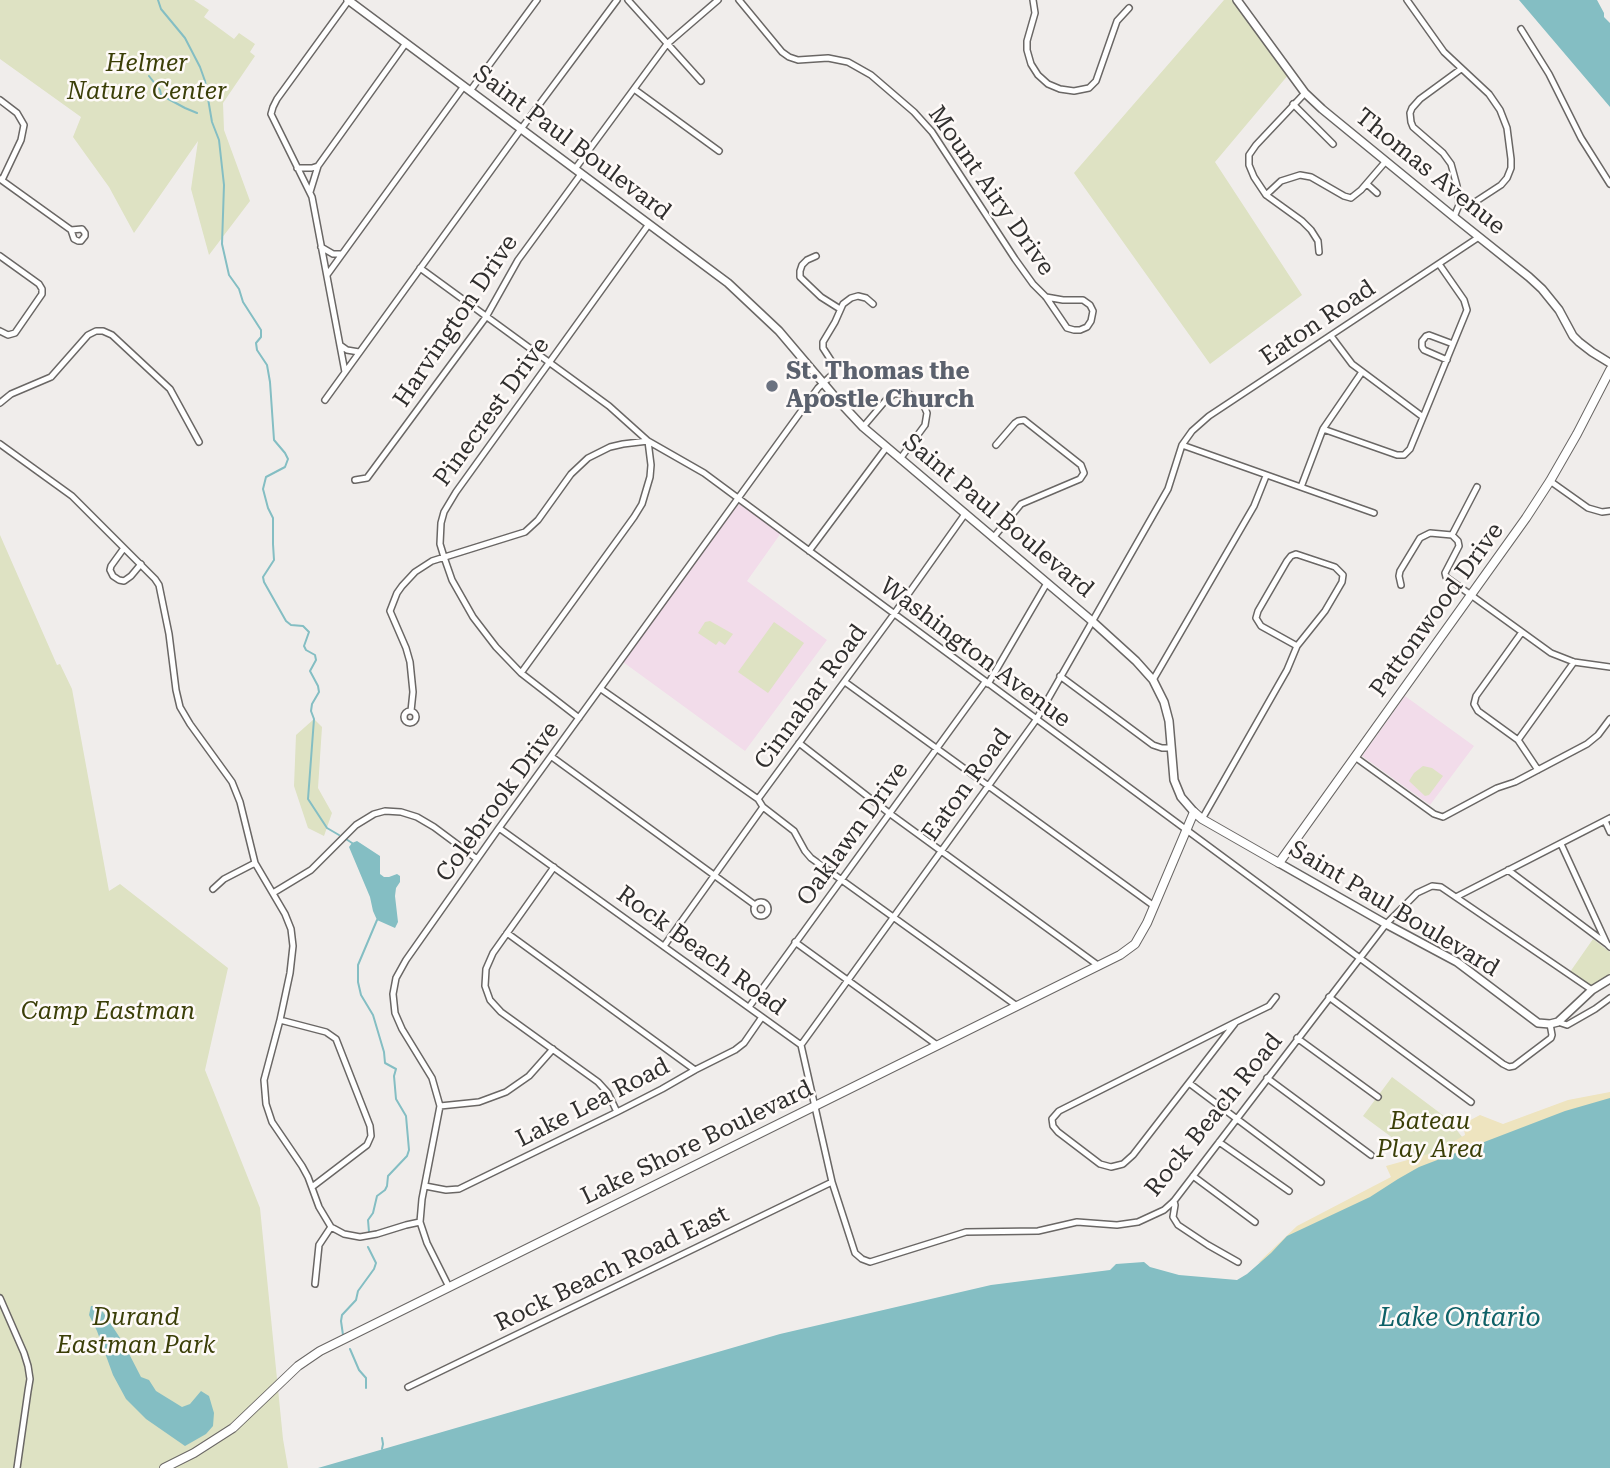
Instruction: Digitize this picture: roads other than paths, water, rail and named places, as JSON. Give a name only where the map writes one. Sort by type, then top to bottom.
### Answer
[{"type":"main road","name":"Pattonwood Drive","points":[[1279,863],[1472,596],[1550,481],[1610,370]]},
{"type":"main road","name":"Saint Paul Boulevard","points":[[1194,812],[1279,863]]},
{"type":"main road","name":"Lake Shore Boulevard","points":[[164,1468],[233,1428],[298,1366],[320,1351],[1120,955],[1135,944],[1147,923],[1194,812]]},
{"type":"street","points":[[345,372],[310,192],[271,114],[273,107],[348,0]]},
{"type":"street","name":"Saint Paul Boulevard","points":[[348,0],[728,283],[787,340],[863,428],[1136,660],[1160,692],[1167,712],[1174,780],[1181,797],[1194,812]]},
{"type":"street","points":[[327,275],[467,88],[537,0]]},
{"type":"street","points":[[325,400],[617,0]]},
{"type":"street","points":[[628,0],[701,81]]},
{"type":"street","name":"Harvington Drive","points":[[355,480],[367,478],[486,317],[518,260],[667,44],[718,0]]},
{"type":"street","name":"Mount Airy Drive","points":[[739,0],[789,57],[798,60],[828,58],[848,62],[871,75],[914,112],[932,132],[1033,284],[1067,328],[1080,330],[1087,327],[1091,321],[1093,311],[1083,300],[1045,297]]},
{"type":"street","points":[[1033,0],[1035,13],[1027,41],[1031,64],[1048,84],[1074,91],[1089,89],[1096,81],[1117,21],[1129,8]]},
{"type":"street","name":"Thomas Avenue","points":[[1237,0],[1305,93],[1529,277],[1559,310],[1573,336],[1610,363]]},
{"type":"street","points":[[1407,0],[1444,52],[1489,94],[1500,110],[1507,128],[1510,174],[1505,182],[1475,202],[1459,205]]},
{"type":"street","points":[[1521,29],[1549,74],[1581,138],[1610,184]]},
{"type":"street","points":[[310,192],[318,166],[406,43]]},
{"type":"street","points":[[1454,217],[1459,205],[1451,163],[1413,127],[1410,118],[1412,108],[1416,104],[1461,69]]},
{"type":"street","points":[[634,89],[719,151]]},
{"type":"street","points":[[1305,93],[1256,145],[1248,160],[1250,170],[1266,195],[1311,230],[1318,241],[1319,252]]},
{"type":"street","points":[[0,100],[17,113],[24,125],[22,140],[1,180],[71,230]]},
{"type":"street","points":[[1293,104],[1334,144]]},
{"type":"street","points":[[1266,195],[1281,181],[1300,175],[1316,179],[1347,198],[1358,195],[1385,161]]},
{"type":"street","points":[[297,168],[318,166]]},
{"type":"street","points":[[1367,184],[1377,193]]},
{"type":"street","name":"Pinecrest Drive","points":[[579,718],[522,673],[496,647],[473,617],[459,594],[444,557],[439,534],[449,501],[649,224]]},
{"type":"street","name":"Eaton Road","points":[[801,1045],[1035,720],[1168,489],[1182,445],[1192,431],[1209,416],[1479,237]]},
{"type":"street","points":[[321,247],[333,254],[342,254]]},
{"type":"street","points":[[0,256],[42,289],[41,298],[15,333],[8,335],[0,331]]},
{"type":"street","points":[[816,256],[802,265],[800,277],[821,297],[841,309]]},
{"type":"street","points":[[1323,429],[1401,455],[1410,449],[1467,307],[1439,264]]},
{"type":"street","name":"Washington Avenue","points":[[420,268],[619,414],[648,441],[696,468],[1506,1066],[1514,1066],[1551,1038],[1554,1023]]},
{"type":"street","points":[[823,383],[834,371],[834,365],[823,348],[823,342],[841,309],[847,300],[855,296],[866,298],[873,304]]},
{"type":"street","points":[[0,403],[16,391],[51,377],[88,335],[103,331],[112,335],[170,389],[199,442]]},
{"type":"street","points":[[1447,360],[1424,350],[1422,341],[1429,335],[1453,344]]},
{"type":"street","points":[[1331,336],[1348,359],[1362,372],[1423,417]]},
{"type":"street","points":[[340,345],[347,350],[359,352]]},
{"type":"street","points":[[1301,488],[1323,429],[1362,372]]},
{"type":"street","name":"Colebrook Drive","points":[[449,1287],[427,1243],[420,1222],[440,1107],[429,1072],[398,1021],[394,985],[406,960],[499,828],[823,383]]},
{"type":"street","points":[[863,428],[894,394],[907,393],[919,399],[926,409],[927,421],[900,459]]},
{"type":"street","points":[[993,538],[1021,504],[1080,480],[1084,473],[1081,465],[1024,420],[1015,423],[996,445]]},
{"type":"street","points":[[411,711],[413,692],[410,662],[390,611],[397,593],[408,579],[424,566],[444,557],[525,531],[538,520],[571,474],[588,458],[610,447],[648,441],[650,477],[642,504],[522,673]]},
{"type":"street","points":[[0,444],[72,496],[155,579],[160,590],[180,707],[232,782],[240,802],[255,863],[289,922],[293,939],[290,973],[264,1080],[266,1104],[272,1122],[302,1166],[318,1207],[331,1227],[344,1234],[360,1237],[420,1222]]},
{"type":"street","points":[[1182,445],[1374,513]]},
{"type":"street","points":[[809,551],[886,448]]},
{"type":"street","points":[[1153,680],[1254,506],[1266,476]]},
{"type":"street","points":[[1550,481],[1588,508],[1610,512]]},
{"type":"street","points":[[1452,536],[1476,487]]},
{"type":"street","name":"Cinnabar Road","points":[[758,799],[965,514]]},
{"type":"street","points":[[1401,585],[1401,571],[1420,538],[1430,533],[1452,536],[1459,546],[1445,576],[1551,653],[1574,662],[1610,667]]},
{"type":"street","points":[[124,548],[111,566],[113,576],[124,581],[141,565]]},
{"type":"street","points":[[1202,819],[1287,670],[1297,646],[1341,586],[1341,571],[1296,554],[1287,561],[1256,618],[1261,626],[1297,646]]},
{"type":"street","name":"Oaklawn Drive","points":[[749,1007],[987,683],[1047,583]]},
{"type":"street","points":[[1522,632],[1476,696],[1474,704],[1478,711],[1518,740],[1538,770]]},
{"type":"street","points":[[1518,740],[1574,662]]},
{"type":"street","points":[[1060,676],[1153,745],[1171,748]]},
{"type":"street","points":[[845,682],[1154,906]]},
{"type":"street","points":[[601,689],[758,799],[763,807],[794,831],[808,855],[1017,1006]]},
{"type":"street","points":[[1355,757],[1433,814],[1447,816],[1591,741],[1610,719]]},
{"type":"street","points":[[799,743],[889,813],[1099,966]]},
{"type":"street","points":[[552,757],[755,905]]},
{"type":"street","name":"Cinnabar Road","points":[[664,946],[763,807]]},
{"type":"street","points":[[273,893],[311,870],[356,825],[385,811],[417,817],[477,859]]},
{"type":"street","points":[[1456,897],[1608,820],[1610,832]]},
{"type":"street","name":"Rock Beach Road","points":[[499,828],[801,1045],[832,1182],[855,1252],[870,1262],[966,1232],[1038,1231],[1077,1222],[1117,1225],[1138,1222],[1160,1213],[1174,1201],[1359,957],[1417,892],[1432,886],[1441,887],[1592,990]]},
{"type":"street","points":[[1561,844],[1608,946]]},
{"type":"street","points":[[213,889],[224,879],[255,863]]},
{"type":"street","name":"Saint Paul Boulevard","points":[[1279,863],[1386,925],[1457,962],[1538,1023],[1554,1023]]},
{"type":"street","points":[[554,867],[493,953],[486,969],[488,994],[501,1012],[598,1082],[608,1093],[617,1112]]},
{"type":"street","points":[[1508,870],[1608,946]]},
{"type":"street","points":[[507,933],[695,1070]]},
{"type":"street","points":[[795,942],[937,1045]]},
{"type":"street","points":[[1554,1023],[1592,990],[1610,979]]},
{"type":"street","points":[[1236,1022],[1133,1155],[1123,1164],[1105,1166],[1053,1126],[1054,1116],[1062,1109],[1236,1022],[1269,1006],[1276,997]]},
{"type":"street","points":[[1329,997],[1471,1101]]},
{"type":"street","points":[[1554,1023],[1567,1025],[1610,998]]},
{"type":"street","name":"Lake Lea Road","points":[[425,1186],[446,1190],[460,1189],[617,1112],[736,1050],[762,1017]]},
{"type":"street","points":[[280,1020],[326,1032],[336,1039],[370,1126],[371,1136],[367,1145],[312,1187]]},
{"type":"street","points":[[1297,1038],[1378,1097]]},
{"type":"street","points":[[440,1107],[479,1102],[506,1092],[529,1076],[553,1049]]},
{"type":"street","points":[[1267,1078],[1371,1155]]},
{"type":"street","points":[[1189,1083],[1321,1182]]},
{"type":"street","points":[[1219,1142],[1289,1191]]},
{"type":"street","points":[[1193,1176],[1255,1223]]},
{"type":"street","name":"Rock Beach Road East","points":[[408,1387],[832,1182]]},
{"type":"street","points":[[1174,1201],[1173,1217],[1178,1225],[1238,1262]]},
{"type":"street","points":[[315,1284],[320,1245],[331,1227]]},
{"type":"street","points":[[0,1298],[28,1366],[28,1391],[17,1468]]},
{"type":"water","points":[[1519,0],[1597,0],[1604,17],[1610,23],[1610,107]]},
{"type":"water","points":[[357,841],[380,856],[380,874],[384,877],[397,874],[400,876],[395,896],[398,922],[395,928],[377,920],[373,911],[370,897],[349,847]]},
{"type":"water","name":"Lake Ontario","points":[[1610,1098],[1610,1468],[318,1468],[780,1334],[991,1285],[1110,1270],[1116,1264],[1144,1262],[1150,1267],[1179,1275],[1237,1280],[1271,1253],[1287,1236],[1370,1197],[1419,1167],[1565,1111]]},
{"type":"water","points":[[91,1306],[99,1306],[124,1344],[141,1377],[149,1380],[156,1391],[182,1407],[190,1404],[201,1391],[209,1396],[214,1413],[213,1426],[206,1434],[185,1446],[146,1419],[126,1399],[113,1375],[89,1315]]},
{"type":"waterway","points":[[158,0],[161,9],[185,38],[205,81],[212,122],[219,140],[224,185],[222,244],[229,275],[261,330],[261,337],[256,343],[257,350],[267,365],[274,440],[288,459],[285,467],[266,477],[263,489],[273,518],[274,560],[263,577],[286,621],[291,625],[303,626],[309,632],[304,646],[315,655],[316,660],[310,671],[319,692],[311,711],[314,719],[308,799],[327,828],[339,835]]},
{"type":"waterway","points":[[149,76],[161,95],[197,113]]},
{"type":"waterway","points":[[346,839],[352,843]]},
{"type":"waterway","points":[[369,1232],[368,1220],[373,1213],[377,1196],[385,1190],[388,1176],[407,1156],[409,1150],[406,1116],[396,1099],[396,1069],[385,1063],[373,1015],[361,995],[358,982],[358,965],[377,920]]},
{"type":"waterway","points":[[343,1335],[342,1315],[356,1300],[358,1291],[376,1263],[368,1247]]},
{"type":"waterway","points":[[350,1349],[359,1370],[366,1378],[366,1388]]},
{"type":"waterway","points":[[382,1438],[382,1449]]},
{"type":"place","name":"St. Thomas the Apostle Church","points":[[772,386]]},
{"type":"park label","name":"Helmer Nature Center","points":[[147,78]]},
{"type":"park label","name":"Camp Eastman","points":[[108,1012]]},
{"type":"park label","name":"Bateau Play Area","points":[[1430,1136]]},
{"type":"park label","name":"Durand Eastman Park","points":[[136,1332]]}]
